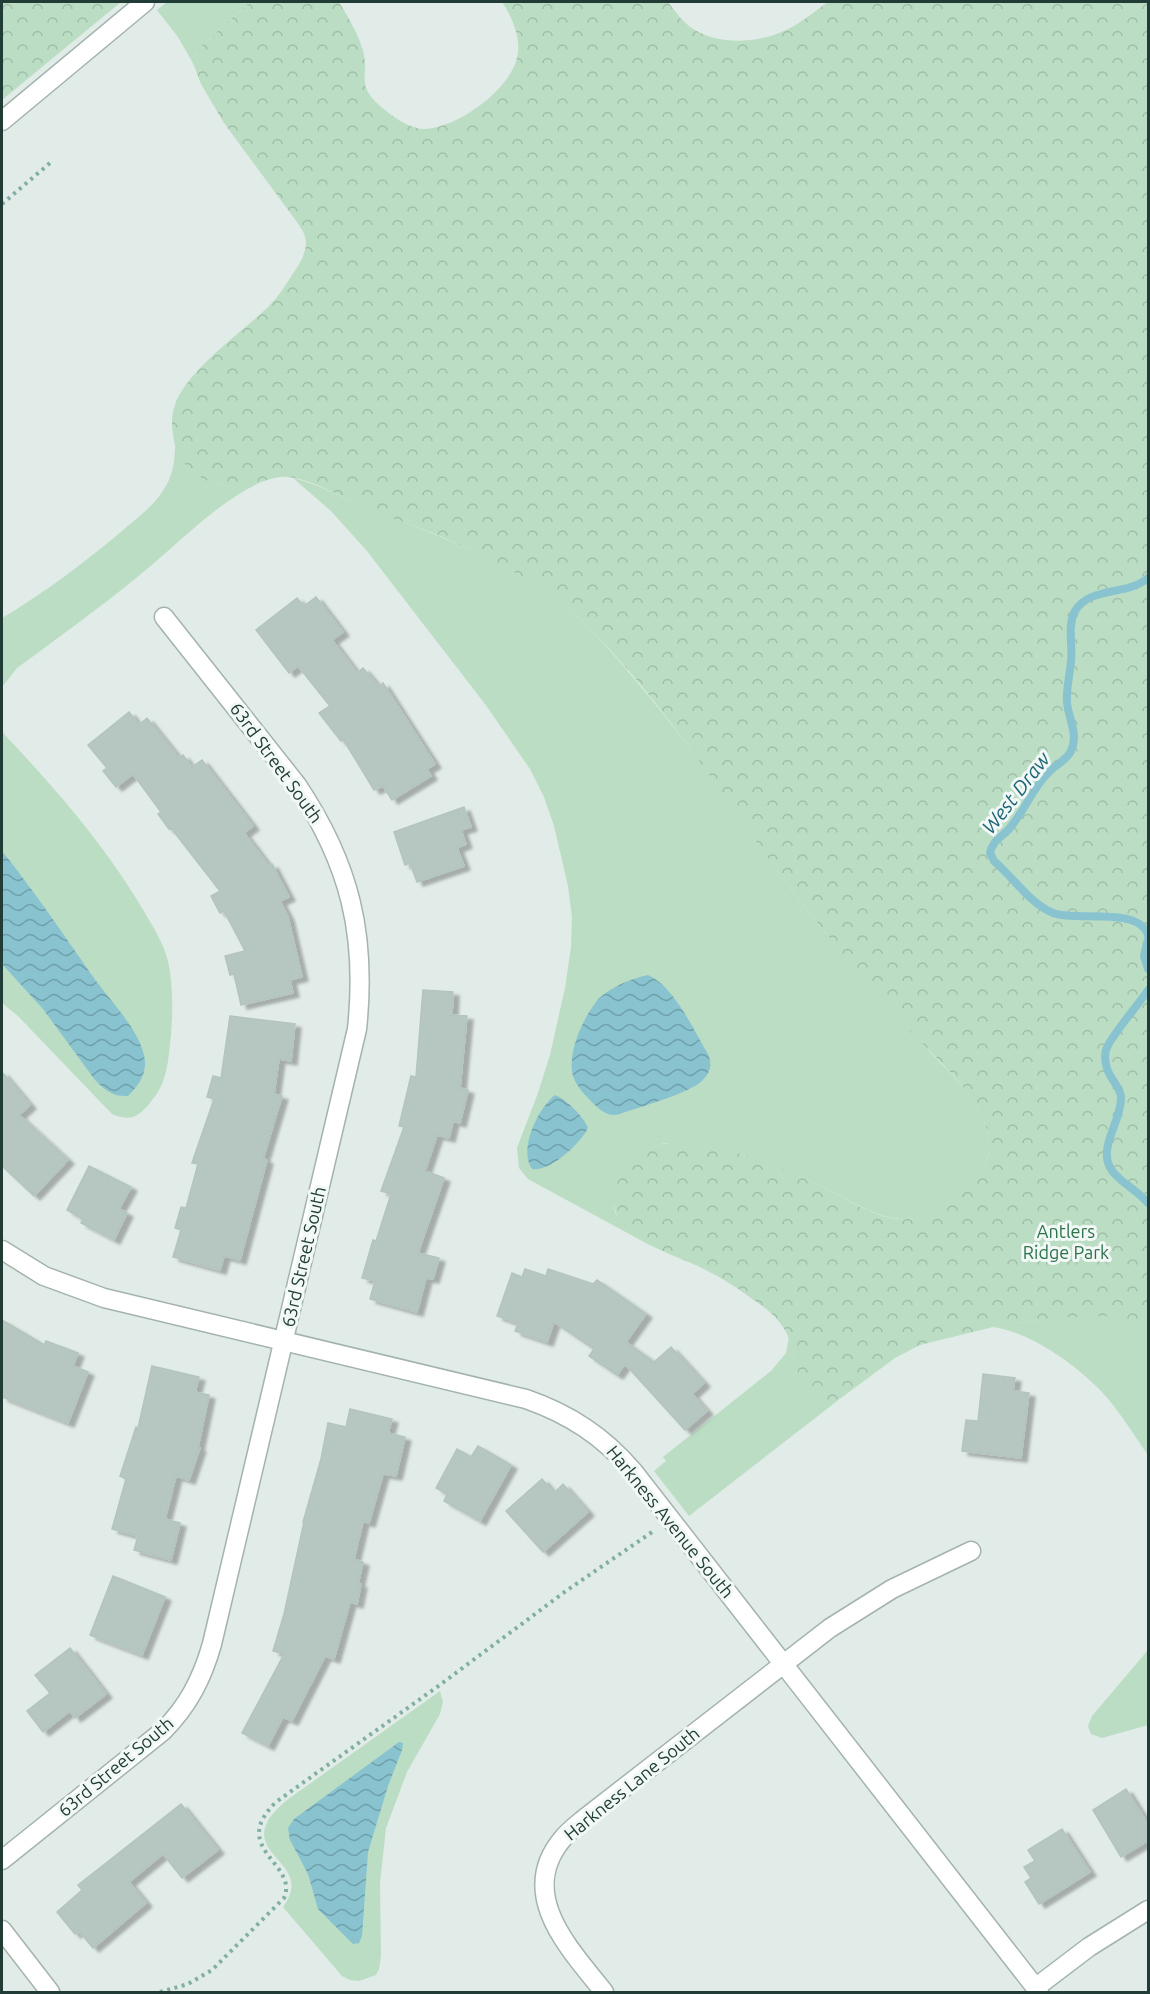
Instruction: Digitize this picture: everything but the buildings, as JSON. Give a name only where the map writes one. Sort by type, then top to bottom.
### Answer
[{"type":"street","points":[[2,121],[145,2]]},
{"type":"street","name":"63rd Street South","points":[[2,1860],[163,1731],[191,1698],[203,1672],[212,1644],[357,1029],[360,977],[357,935],[345,879],[331,843],[315,813],[284,769],[164,617]]},
{"type":"street","name":"Harkness Avenue South","points":[[2,1250],[31,1269],[67,1286],[104,1299],[525,1399],[563,1414],[585,1427],[606,1443],[633,1471],[1037,1990]]},
{"type":"street","name":"Harkness Lane South","points":[[604,1992],[562,1940],[548,1911],[545,1885],[548,1865],[563,1837],[830,1628],[874,1599],[971,1551]]},
{"type":"street","points":[[1037,1990],[1089,1947],[1149,1910]]},
{"type":"street","points":[[2,1930],[50,1992]]},
{"type":"path","points":[[2,204],[50,163]]},
{"type":"path","points":[[160,1992],[188,1984],[212,1970],[284,1898],[287,1889],[285,1880],[264,1851],[259,1835],[263,1819],[276,1802],[566,1591],[654,1530]]},
{"type":"green space","points":[[2,2],[121,2],[2,100]]},
{"type":"green space","points":[[167,2],[250,2],[199,48],[193,57],[194,65],[178,37],[157,10]]},
{"type":"green space","points":[[250,2],[339,2],[361,44],[365,60],[367,91],[383,109],[411,126],[423,129],[450,123],[479,106],[504,83],[512,71],[518,51],[517,36],[502,2],[668,2],[683,21],[699,32],[711,37],[737,41],[775,35],[828,2],[1148,2],[1148,1323],[1103,1316],[1052,1318],[993,1327],[920,1345],[895,1358],[841,1398],[826,1401],[815,1399],[807,1392],[802,1382],[787,1334],[770,1312],[721,1278],[645,1242],[621,1223],[615,1210],[614,1194],[619,1175],[634,1155],[656,1145],[683,1143],[713,1147],[743,1155],[799,1176],[878,1215],[908,1219],[939,1208],[974,1180],[988,1156],[988,1133],[982,1116],[962,1085],[912,1033],[836,946],[782,877],[656,704],[633,675],[568,608],[520,576],[486,557],[440,536],[359,505],[315,484],[296,478],[283,477],[246,486],[217,484],[192,471],[178,454],[172,422],[176,402],[183,389],[204,364],[275,299],[298,265],[306,246],[302,229],[224,123],[201,84],[193,63],[193,57],[199,48]]},
{"type":"green space","points":[[175,445],[180,455],[196,472],[212,482],[240,486],[261,482],[213,512],[126,586],[17,668],[2,687],[2,618],[78,566],[150,506],[170,479]]},
{"type":"green space","points":[[293,478],[313,484],[496,562],[520,575],[565,606],[600,639],[683,739],[777,871],[823,930],[958,1081],[974,1103],[986,1127],[989,1153],[978,1176],[969,1186],[926,1215],[912,1219],[897,1219],[870,1211],[808,1180],[741,1154],[713,1148],[666,1143],[655,1145],[637,1153],[624,1166],[617,1184],[614,1207],[620,1220],[628,1229],[655,1248],[528,1179],[519,1168],[517,1148],[550,1055],[565,988],[571,947],[572,917],[568,886],[554,826],[544,797],[530,769],[485,704],[367,551],[331,511]]},
{"type":"green space","points":[[2,728],[4,734],[60,796],[112,861],[150,921],[166,954],[171,979],[172,1007],[167,1066],[156,1095],[147,1107],[133,1117],[120,1117],[112,1114],[18,1016],[2,1003]]},
{"type":"green space","name":"Antlers Ridge Park","points":[[1148,1070],[1148,1455],[1108,1398],[1079,1371],[1052,1351],[1022,1335],[993,1327],[1038,1320],[1027,1313],[901,1347],[837,1400],[841,1398],[689,1516],[654,1471],[666,1461],[663,1457],[771,1371],[786,1353],[789,1337],[794,1357]]},
{"type":"green space","points":[[1148,1650],[1148,1725],[1102,1738],[1091,1734],[1088,1726],[1092,1716]]},
{"type":"green space","points":[[440,1691],[443,1702],[440,1714],[407,1772],[386,1828],[380,1883],[381,1956],[379,1969],[376,1975],[359,1981],[350,1980],[342,1976],[283,1907],[290,1893],[291,1882],[287,1872],[267,1846],[264,1836],[266,1825],[272,1815],[287,1800]]},
{"type":"water","points":[[2,851],[121,1013],[141,1045],[145,1061],[144,1072],[128,1096],[110,1092],[95,1080],[43,1009],[2,964]]},
{"type":"water","points":[[648,975],[666,989],[682,1010],[708,1054],[710,1064],[708,1074],[697,1085],[664,1099],[616,1115],[603,1112],[585,1095],[573,1076],[572,1058],[577,1038],[586,1018],[600,997],[620,985]]},
{"type":"water","points":[[555,1095],[574,1109],[588,1128],[578,1142],[556,1162],[539,1169],[532,1169],[527,1151],[532,1130],[542,1109]]},
{"type":"water","points":[[399,1742],[403,1743],[402,1750],[388,1786],[368,1852],[362,1936],[359,1943],[353,1944],[318,1909],[308,1874],[290,1840],[288,1828],[294,1819]]},
{"type":"waterway","name":"West Draw","points":[[1148,578],[1140,584],[1090,598],[1075,611],[1071,623],[1067,697],[1074,732],[1071,751],[1042,779],[1009,829],[993,845],[990,853],[994,861],[1044,909],[1063,915],[1106,916],[1133,921],[1142,926],[1148,935]]},
{"type":"waterway","name":"West Draw","points":[[1148,939],[1144,956],[1148,969]]},
{"type":"waterway","name":"West Draw","points":[[1148,990],[1113,1037],[1105,1057],[1107,1069],[1121,1097],[1118,1116],[1108,1145],[1108,1163],[1113,1172],[1148,1203]]}]
